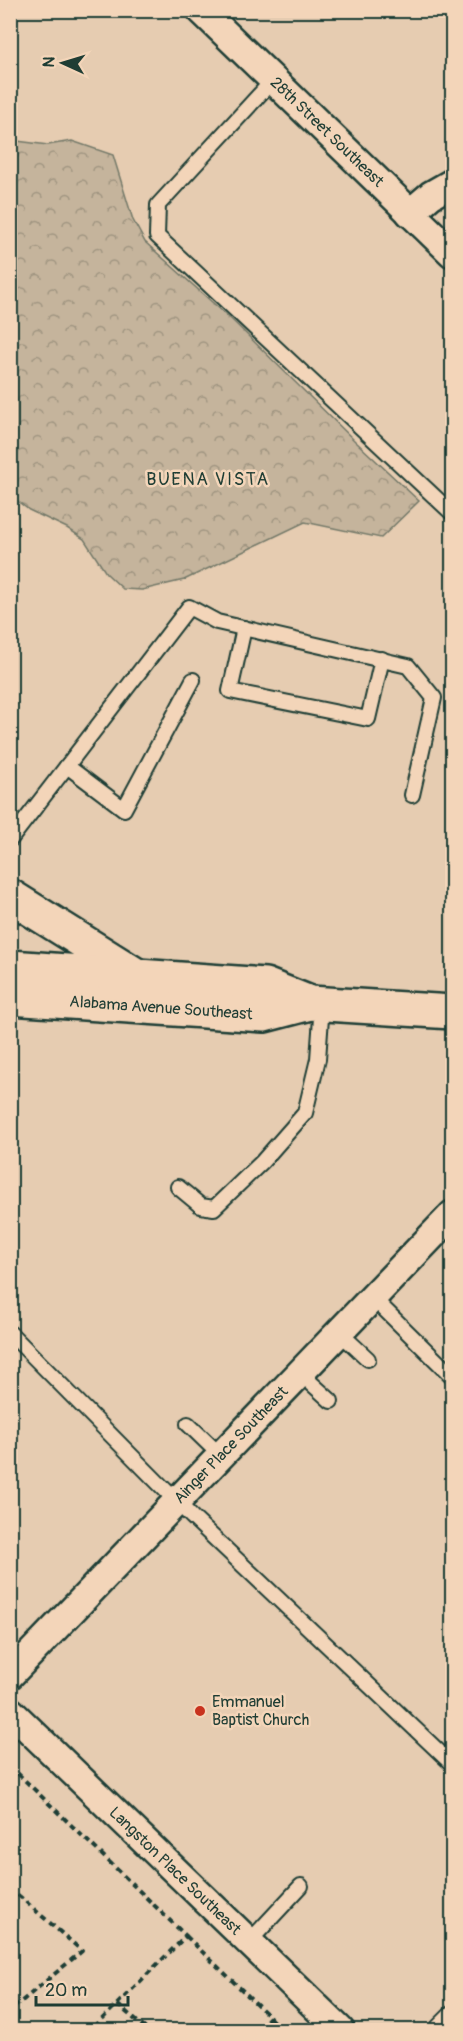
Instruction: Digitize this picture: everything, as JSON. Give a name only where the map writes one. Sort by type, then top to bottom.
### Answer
[{"type":"main road","name":"Alabama Avenue Southeast","points":[[10,896],[137,976]]},
{"type":"main road","name":"Alabama Avenue Southeast","points":[[10,967],[265,985],[316,1003],[453,1012]]},
{"type":"main road","name":"Alabama Avenue Southeast","points":[[10,998],[264,1015],[316,1003]]},
{"type":"street","name":"28th Street Southeast","points":[[201,10],[453,253]]},
{"type":"street","points":[[410,213],[431,195],[453,183]]},
{"type":"street","name":"Ainger Place Southeast","points":[[10,1675],[453,1215]]},
{"type":"street","name":"Langston Place Southeast","points":[[10,1711],[340,2031]]},
{"type":"lane","points":[[273,80],[158,205],[157,236],[453,513]]},
{"type":"lane","points":[[10,840],[189,607],[218,622],[408,666],[434,698],[412,795]]},
{"type":"lane","points":[[244,628],[230,691],[368,719],[382,659]]},
{"type":"lane","points":[[67,766],[124,809],[192,680]]},
{"type":"lane","points":[[178,1187],[201,1206],[214,1208],[262,1162],[305,1113],[318,1059],[316,1003]]},
{"type":"lane","points":[[373,1298],[453,1376]]},
{"type":"lane","points":[[10,1333],[177,1502],[453,1764]]},
{"type":"lane","points":[[340,1333],[368,1359]]},
{"type":"lane","points":[[300,1373],[331,1401]]},
{"type":"lane","points":[[188,1424],[221,1456]]},
{"type":"lane","points":[[248,1943],[301,1886]]},
{"type":"lane","points":[[435,2031],[453,2013]]},
{"type":"path","points":[[10,1766],[281,2031]]},
{"type":"path","points":[[10,1888],[82,1951],[10,2011]]},
{"type":"path","points":[[91,2031],[186,1936]]},
{"type":"path","points":[[117,2004],[147,2031]]},
{"type":"path","points":[[257,2031],[270,2018]]},
{"type":"green space","points":[[17,141],[48,145],[72,141],[113,155],[133,220],[145,242],[232,320],[419,501],[381,538],[305,522],[184,580],[142,590],[123,589],[106,573],[84,539],[67,528],[29,510],[11,496],[10,153]]},
{"type":"place","name":"Emmanuel Baptist Church","points":[[200,1711]]},
{"type":"district","name":"BUENA VISTA","points":[[208,479]]}]
